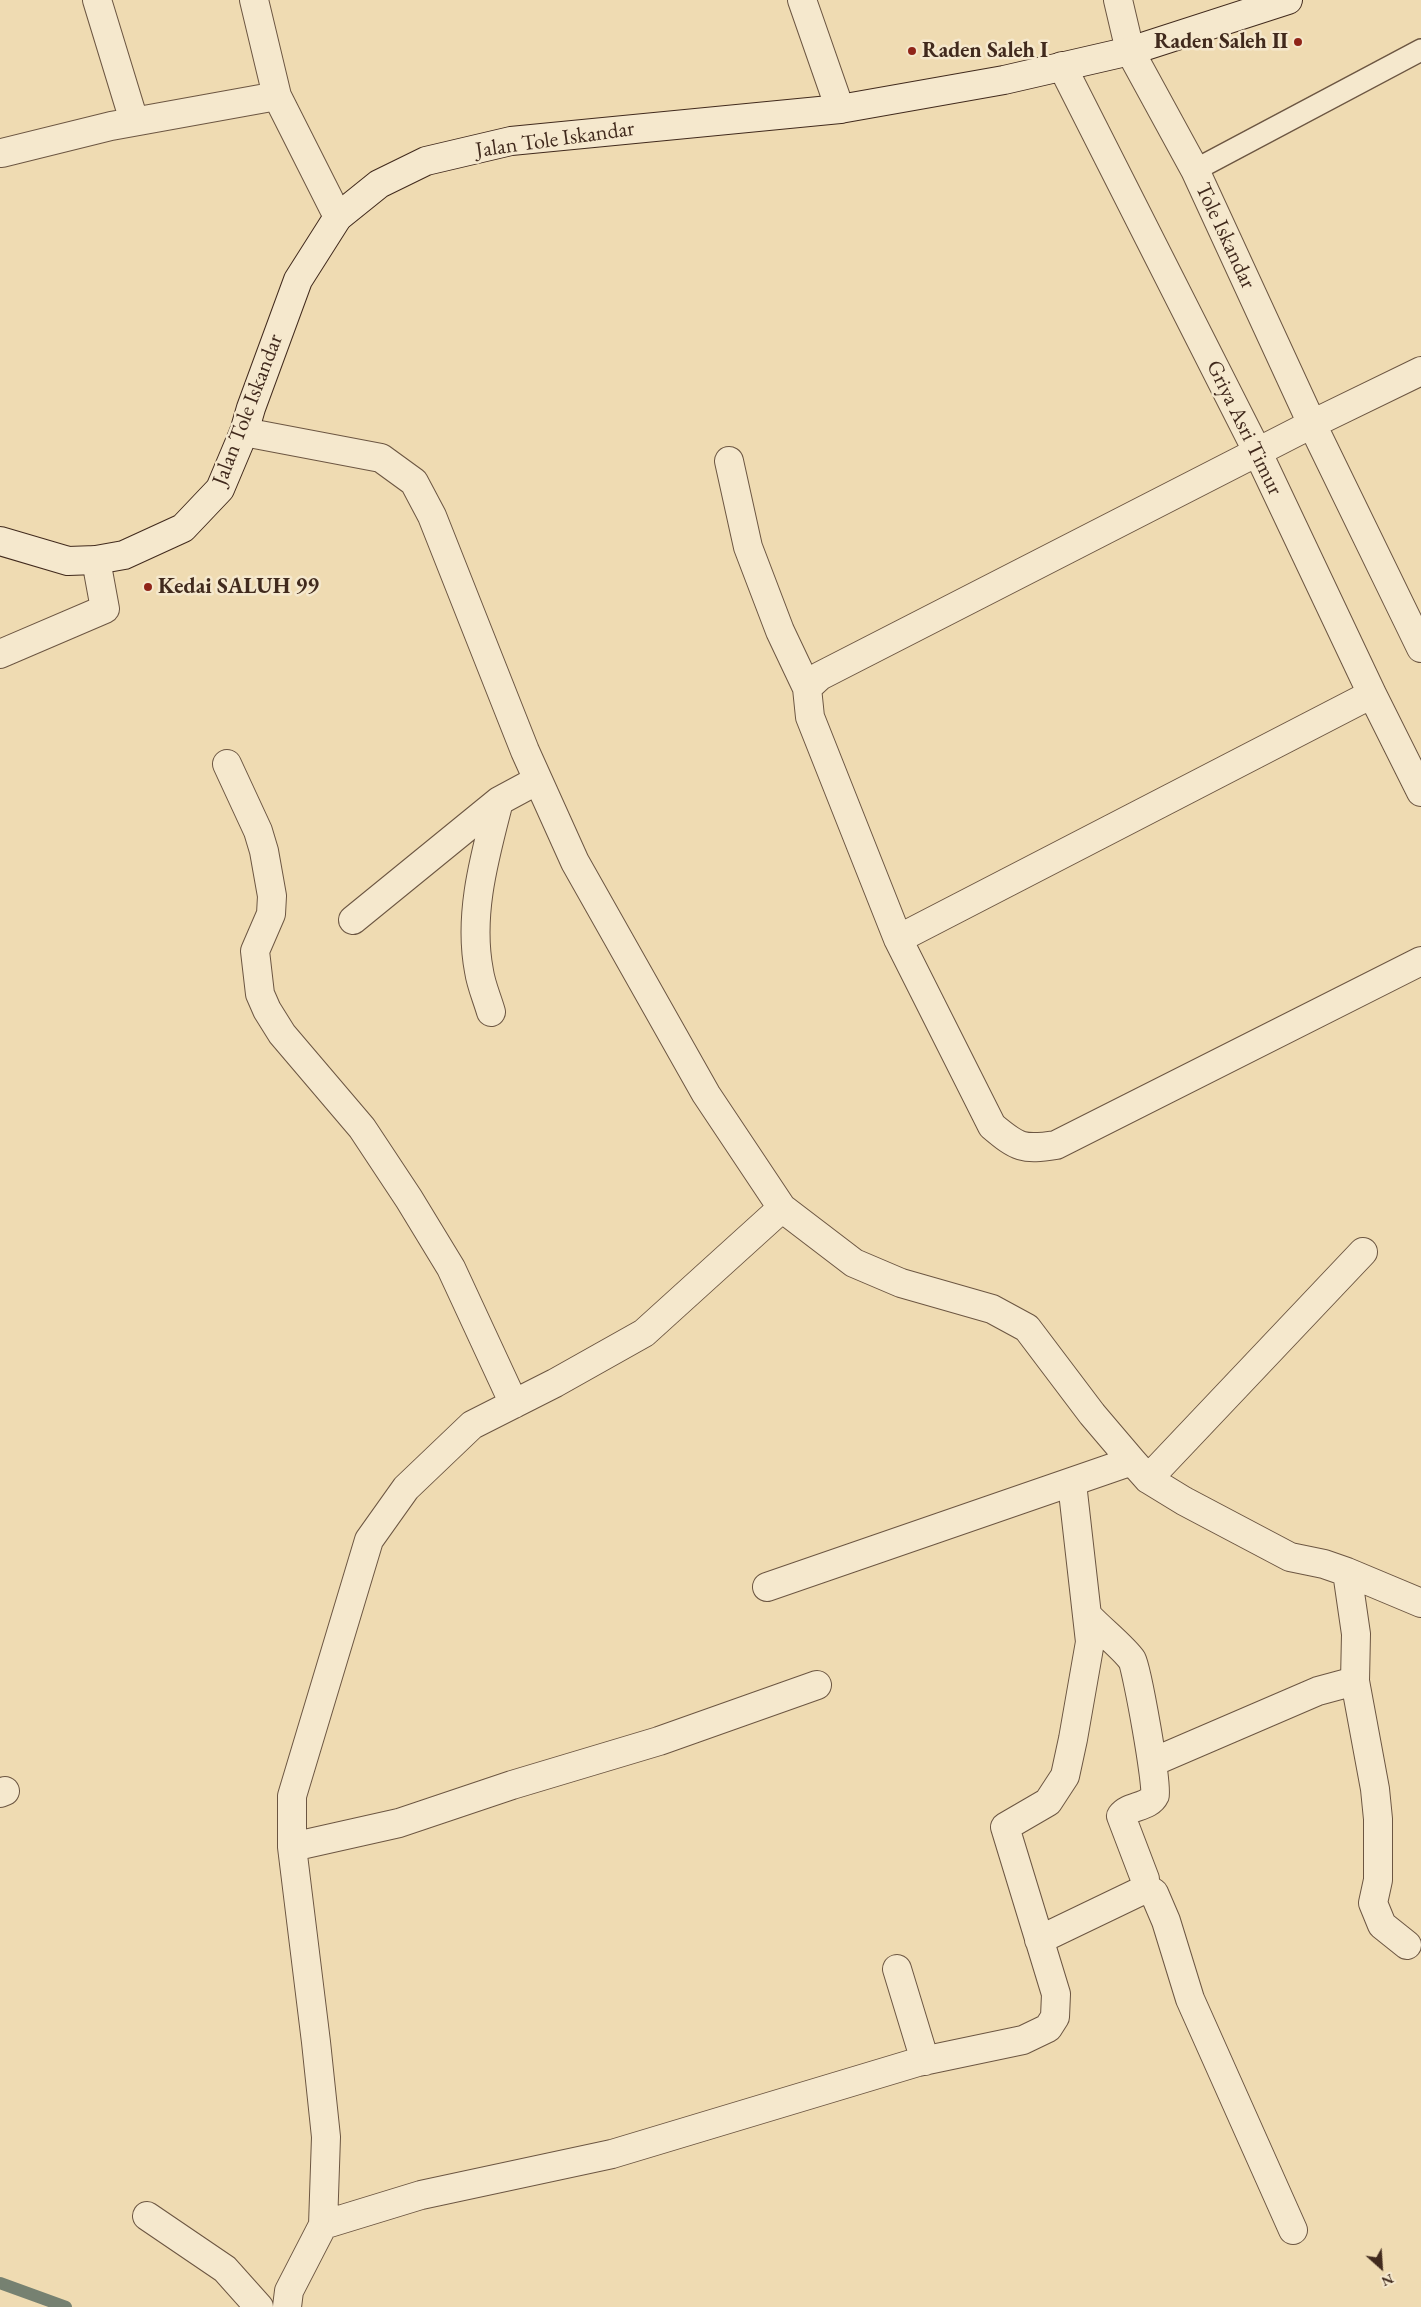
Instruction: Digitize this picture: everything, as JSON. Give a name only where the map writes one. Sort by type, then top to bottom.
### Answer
[{"type":"street","points":[[97,0],[134,121]]},
{"type":"street","points":[[254,0],[277,96],[338,218]]},
{"type":"street","points":[[802,0],[840,109]]},
{"type":"street","name":"Tole Iskandar","points":[[1118,0],[1130,51],[1195,170],[1312,424],[1421,648]]},
{"type":"street","name":"Jalan Tole Iskandar","points":[[0,541],[68,560],[96,560],[124,555],[183,528],[220,489],[244,432],[250,408],[298,280],[338,218],[379,184],[426,161],[511,141],[840,109],[1004,80],[1130,51],[1288,0]]},
{"type":"street","name":"Griya Asri Timur","points":[[1062,66],[1258,453],[1372,694],[1421,792]]},
{"type":"street","points":[[2,153],[134,121],[277,96]]},
{"type":"street","points":[[807,688],[820,676],[1312,424],[1421,371]]},
{"type":"street","points":[[244,432],[381,458],[414,482],[432,516],[475,628],[538,780],[575,862],[706,1094],[782,1208],[854,1263],[901,1283],[992,1309],[1027,1328],[1092,1414],[1140,1470],[1184,1501],[1290,1557],[1324,1564],[1348,1572],[1421,1603]]},
{"type":"street","points":[[728,461],[748,547],[780,631],[807,688],[810,716],[898,939],[992,1126],[1008,1140],[1029,1149],[1056,1145],[1421,961]]},
{"type":"street","points":[[0,654],[105,609],[96,560]]},
{"type":"street","points":[[898,939],[1372,694]]},
{"type":"street","points":[[227,764],[258,832],[264,851],[272,896],[271,914],[256,951],[260,994],[263,1002],[282,1034],[362,1128],[409,1199],[451,1268],[514,1404]]},
{"type":"street","points":[[353,920],[499,801],[538,780]]},
{"type":"street","points":[[491,1012],[479,971],[476,927],[481,869],[499,801]]},
{"type":"street","points":[[287,2307],[289,2291],[323,2225],[326,2137],[292,1847],[292,1796],[369,1540],[406,1488],[472,1425],[644,1333],[782,1208]]},
{"type":"street","points":[[767,1587],[1072,1483],[1140,1470],[1364,1252]]},
{"type":"street","points":[[323,2225],[421,2195],[612,2154],[925,2061],[1024,2040],[1048,2028],[1056,2017],[1056,1994],[1005,1827],[1048,1802],[1065,1776],[1090,1642],[1089,1617],[1072,1483]]},
{"type":"street","points":[[1348,1572],[1356,1634],[1355,1681],[1375,1789],[1378,1818],[1378,1880],[1373,1903],[1382,1926],[1407,1945]]},
{"type":"street","points":[[1039,1940],[1076,1920],[1141,1891],[1145,1887],[1145,1879],[1121,1816],[1125,1810],[1149,1802],[1154,1797],[1156,1791],[1153,1762],[1132,1661],[1089,1617]]},
{"type":"street","points":[[1153,1762],[1318,1691],[1355,1681]]},
{"type":"street","points":[[292,1847],[399,1823],[659,1741],[817,1685]]},
{"type":"street","points":[[1145,1887],[1154,1893],[1163,1914],[1190,1999],[1293,2230]]},
{"type":"street","points":[[897,1969],[925,2061]]},
{"type":"street","points":[[147,2216],[225,2270],[259,2307]]},
{"type":"lane","points":[[1195,170],[1421,50]]},
{"type":"waterway","points":[[0,2283],[66,2307]]},
{"type":"place","name":"Raden Saleh II","points":[[1298,42]]},
{"type":"place","name":"Raden Saleh I","points":[[912,51]]},
{"type":"place","name":"Kedai SALUH 99","points":[[148,587]]}]
